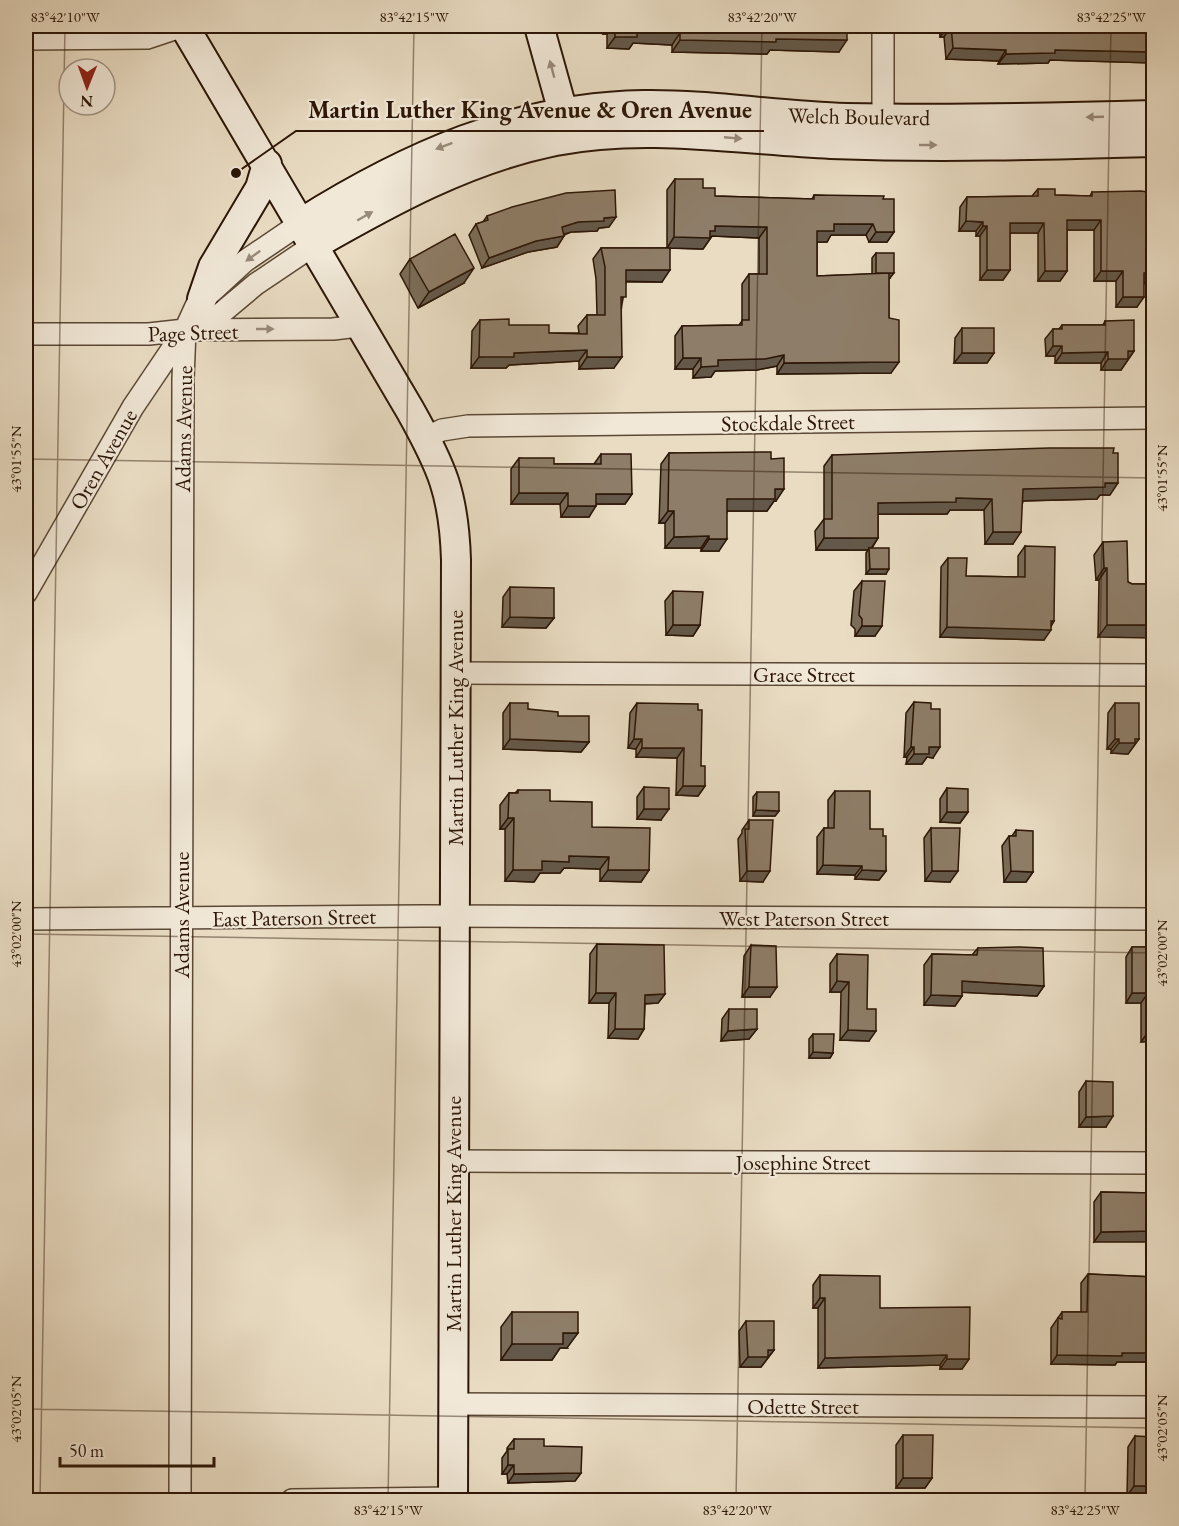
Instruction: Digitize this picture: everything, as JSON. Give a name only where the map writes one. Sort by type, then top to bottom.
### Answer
[{"type":"main road","name":"Martin Luther King Avenue","points":[[183,26],[267,164],[425,438],[445,478],[453,513],[456,560],[453,1499]]},
{"type":"main road","points":[[539,26],[567,125]]},
{"type":"main road","name":"Welch Boulevard","points":[[308,234],[392,170],[431,152],[508,125],[567,125],[604,107],[660,105],[780,115],[883,131],[1154,142]]},
{"type":"main road","name":"Welch Boulevard","points":[[883,131],[1154,115]]},
{"type":"main road","points":[[202,299],[213,267],[260,188],[267,164]]},
{"type":"street","points":[[26,39],[147,38],[183,26]]},
{"type":"street","points":[[883,26],[883,131]]},
{"type":"street","points":[[185,330],[212,320],[256,284],[308,234]]},
{"type":"street","name":"Oren Avenue","points":[[26,593],[133,407],[185,330],[192,311],[202,299],[245,261],[308,234]]},
{"type":"street","name":"Page Street","points":[[26,334],[149,334],[185,330],[333,330],[360,323]]},
{"type":"street","name":"Adams Avenue","points":[[180,1500],[185,330]]},
{"type":"street","name":"Stockdale Street","points":[[425,438],[442,430],[468,426],[1154,418]]},
{"type":"street","name":"Grace Street","points":[[455,673],[1154,675]]},
{"type":"street","name":"East Paterson Street","points":[[26,919],[182,920],[454,916]]},
{"type":"street","name":"West Paterson Street","points":[[454,916],[1154,919]]},
{"type":"street","name":"Josephine Street","points":[[453,1161],[1154,1163]]},
{"type":"street","name":"Odette Street","points":[[453,1404],[1154,1407]]},
{"type":"street","points":[[292,1500],[453,1499]]},
{"type":"building","points":[[615,26],[847,26],[847,40],[776,39],[776,42],[680,40],[680,33],[637,32],[637,37],[615,37]]},
{"type":"building","points":[[951,26],[1154,26],[1154,52],[1055,50],[1055,53],[1006,54],[1006,50],[953,48]]},
{"type":"building","points":[[675,179],[703,179],[703,188],[715,188],[715,196],[814,199],[814,195],[884,196],[883,199],[894,199],[894,232],[876,232],[873,224],[834,224],[834,231],[817,231],[817,276],[889,273],[889,318],[899,320],[899,362],[784,363],[784,355],[765,359],[718,360],[718,366],[701,367],[701,358],[683,358],[682,326],[742,325],[742,320],[749,320],[749,274],[767,274],[767,227],[715,226],[715,231],[710,231],[710,238],[674,237]]},
{"type":"building","points":[[1038,189],[1055,189],[1055,195],[1092,196],[1092,192],[1141,191],[1154,193],[1154,273],[1144,273],[1144,297],[1123,297],[1123,271],[1101,271],[1101,220],[1067,220],[1067,271],[1045,271],[1044,223],[1010,223],[1010,270],[987,270],[987,226],[983,226],[983,222],[966,221],[967,197],[1038,196]]},
{"type":"building","points":[[615,190],[616,217],[604,218],[604,221],[578,222],[562,227],[564,236],[536,241],[489,258],[476,224],[488,220],[487,216],[566,193]]},
{"type":"building","points":[[455,234],[474,268],[429,292],[410,259]]},
{"type":"building","points":[[601,248],[670,248],[670,270],[626,270],[626,297],[621,297],[622,357],[587,357],[587,350],[514,353],[514,357],[479,357],[480,320],[509,319],[509,325],[549,325],[549,333],[587,334],[587,315],[605,315],[605,267]]},
{"type":"building","points":[[876,253],[894,253],[894,273],[876,273]]},
{"type":"building","points":[[1134,320],[1134,351],[1128,351],[1128,359],[1108,359],[1108,352],[1062,353],[1062,346],[1053,346],[1053,329],[1062,329],[1062,325],[1105,325],[1105,321]]},
{"type":"building","points":[[962,328],[994,328],[994,353],[962,353]]},
{"type":"building","points":[[1114,448],[1113,453],[1118,453],[1118,483],[1105,483],[1105,487],[1023,489],[1021,532],[993,532],[992,499],[956,498],[956,502],[878,503],[878,538],[824,538],[824,519],[832,519],[832,455]]},
{"type":"building","points":[[771,452],[771,459],[784,458],[784,489],[775,489],[775,499],[727,499],[727,539],[709,539],[709,536],[674,537],[674,511],[668,511],[669,453]]},
{"type":"building","points":[[601,454],[631,454],[632,494],[596,494],[596,506],[568,506],[568,493],[519,493],[519,458],[554,458],[554,464],[601,464]]},
{"type":"building","points":[[1127,541],[1128,582],[1154,584],[1154,625],[1107,625],[1107,568],[1104,568],[1103,542]]},
{"type":"building","points":[[1025,546],[1055,547],[1054,621],[1051,621],[1051,630],[947,627],[948,558],[967,558],[966,576],[1025,577]]},
{"type":"building","points":[[869,548],[889,548],[889,569],[870,569]]},
{"type":"building","points":[[862,581],[885,581],[882,626],[862,626],[862,619],[859,615]]},
{"type":"building","points":[[510,587],[554,588],[554,618],[510,617]]},
{"type":"building","points":[[673,591],[703,592],[700,625],[673,625]]},
{"type":"building","points":[[914,702],[931,703],[931,709],[940,709],[940,747],[929,747],[929,754],[914,754],[914,747],[911,747]]},
{"type":"building","points":[[510,703],[528,703],[528,709],[558,712],[558,716],[589,716],[589,742],[510,739]]},
{"type":"building","points":[[637,703],[698,704],[698,710],[702,710],[701,766],[705,766],[705,786],[683,786],[684,748],[642,748],[642,739],[634,739]]},
{"type":"building","points":[[1115,703],[1139,703],[1139,739],[1135,739],[1135,743],[1119,743],[1119,739],[1115,739]]},
{"type":"building","points":[[644,787],[669,788],[669,809],[644,809]]},
{"type":"building","points":[[947,788],[968,789],[968,812],[947,812]]},
{"type":"building","points":[[518,790],[550,790],[550,801],[592,802],[592,827],[650,828],[649,870],[608,870],[609,857],[569,856],[569,862],[542,861],[542,870],[513,870],[514,818],[508,818],[509,793],[518,793]]},
{"type":"building","points":[[835,791],[870,791],[870,829],[883,829],[883,836],[886,836],[886,871],[862,870],[862,866],[823,865],[824,828],[834,828]]},
{"type":"building","points":[[757,792],[779,792],[779,811],[756,810]]},
{"type":"building","points":[[749,820],[773,820],[770,871],[747,871],[745,829],[749,829]]},
{"type":"building","points":[[931,828],[960,828],[958,871],[932,871]]},
{"type":"building","points":[[1016,830],[1033,831],[1033,872],[1011,871],[1009,836],[1016,836]]},
{"type":"building","points":[[597,944],[664,945],[665,994],[645,995],[644,1029],[615,1029],[616,993],[596,993]]},
{"type":"building","points":[[751,945],[776,946],[777,987],[749,987]]},
{"type":"building","points":[[1132,947],[1154,947],[1154,1032],[1148,1032],[1148,993],[1132,993]]},
{"type":"building","points":[[978,948],[1043,948],[1044,986],[962,981],[962,996],[931,995],[932,954],[977,955]]},
{"type":"building","points":[[837,954],[868,955],[867,1009],[876,1009],[876,1031],[848,1030],[849,982],[837,981]]},
{"type":"building","points":[[729,1009],[757,1009],[757,1029],[728,1031]]},
{"type":"building","points":[[813,1034],[834,1034],[833,1053],[813,1052]]},
{"type":"building","points":[[1086,1081],[1113,1082],[1113,1116],[1086,1117]]},
{"type":"building","points":[[1101,1192],[1154,1193],[1154,1231],[1101,1232]]},
{"type":"building","points":[[1088,1274],[1154,1277],[1154,1348],[1152,1348],[1152,1353],[1122,1353],[1122,1356],[1057,1355],[1058,1318],[1062,1319],[1062,1312],[1087,1312]]},
{"type":"building","points":[[820,1275],[880,1276],[880,1308],[970,1307],[969,1359],[947,1359],[947,1355],[825,1358],[825,1298],[820,1298]]},
{"type":"building","points":[[512,1312],[578,1312],[578,1333],[563,1333],[563,1344],[512,1344]]},
{"type":"building","points":[[746,1321],[774,1321],[774,1350],[768,1350],[768,1357],[748,1357]]},
{"type":"building","points":[[903,1435],[933,1435],[932,1478],[903,1478]]},
{"type":"building","points":[[1135,1436],[1154,1437],[1154,1486],[1134,1486]]},
{"type":"building","points":[[514,1439],[544,1439],[544,1446],[582,1447],[581,1473],[514,1474],[514,1465],[508,1465],[508,1449],[514,1449]]},
{"type":"place","name":"Martin Luther King Avenue & Oren Avenue","points":[[236,173]]}]
